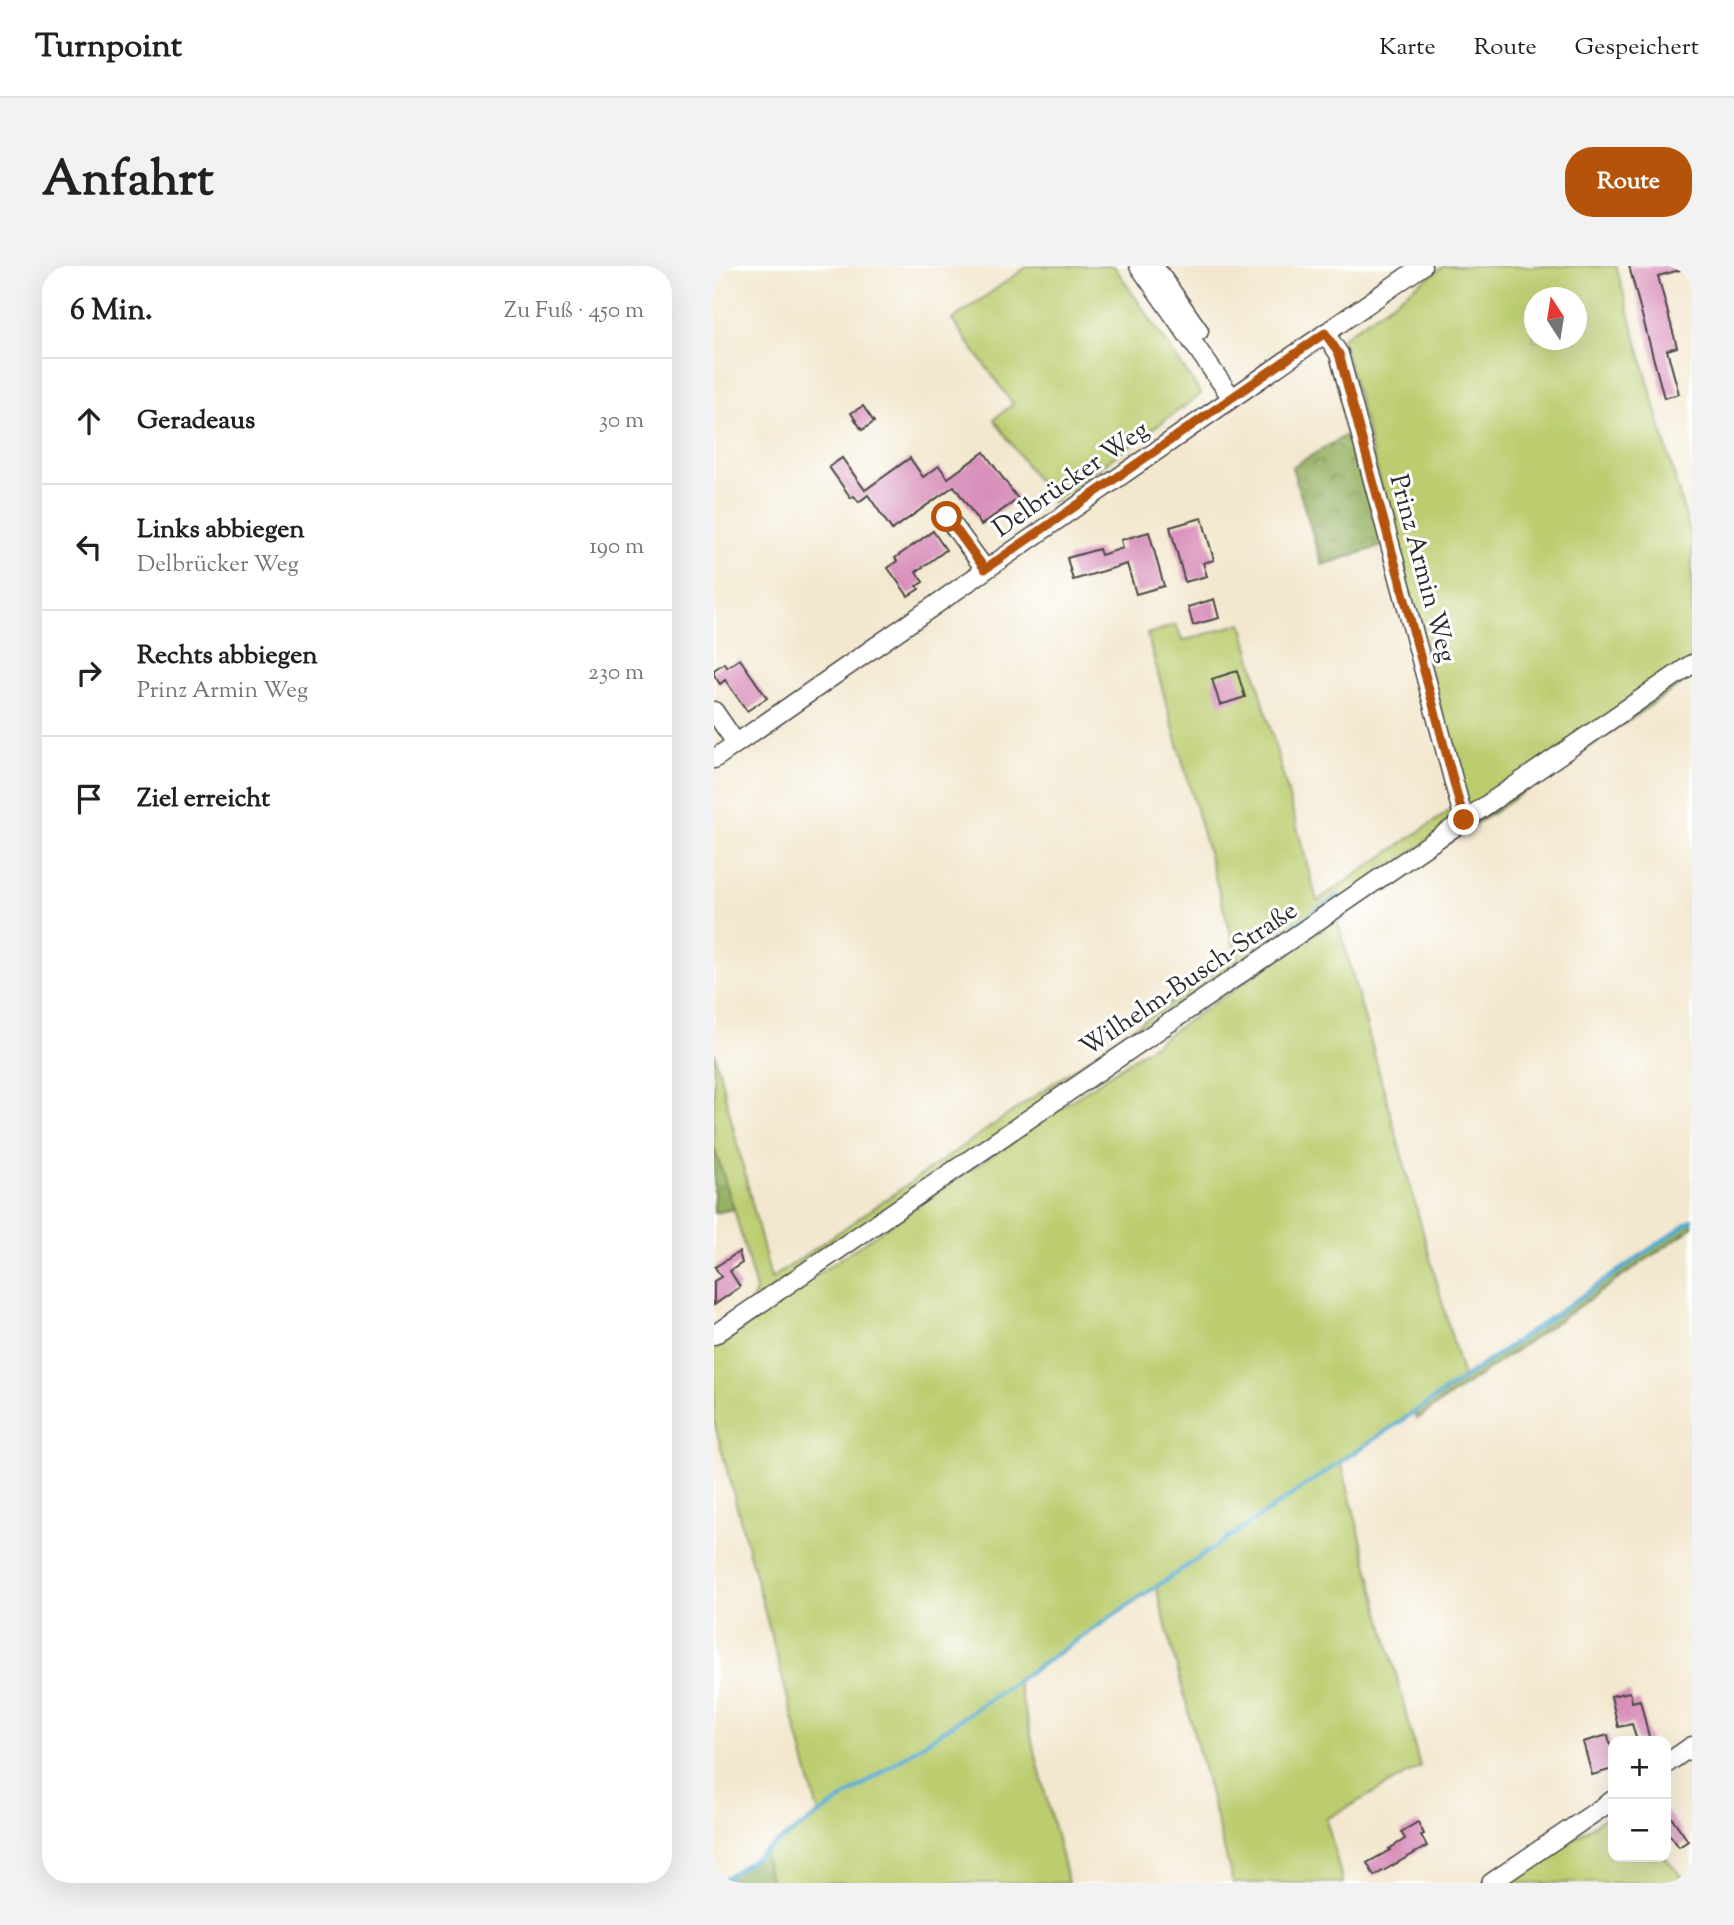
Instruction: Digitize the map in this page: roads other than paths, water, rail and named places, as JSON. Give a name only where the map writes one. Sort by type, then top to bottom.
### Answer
[{"type":"street","points":[[1139,266],[1236,395]]},
{"type":"street","points":[[1154,266],[1236,395]]},
{"type":"street","name":"Delbrücker Weg","points":[[714,759],[1422,266]]},
{"type":"street","name":"Prinz Armin Weg","points":[[1325,333],[1339,354],[1464,820]]},
{"type":"street","points":[[947,517],[985,569]]},
{"type":"street","name":"Wilhelm-Busch-Straße","points":[[714,1335],[1692,664]]},
{"type":"street","points":[[714,711],[736,743]]},
{"type":"street","points":[[1671,1761],[1692,1746]]},
{"type":"street","points":[[1491,1883],[1608,1803]]},
{"type":"waterway","points":[[1047,1095],[1339,895]]},
{"type":"waterway","points":[[718,1883],[1413,1413],[1692,1220]]}]
